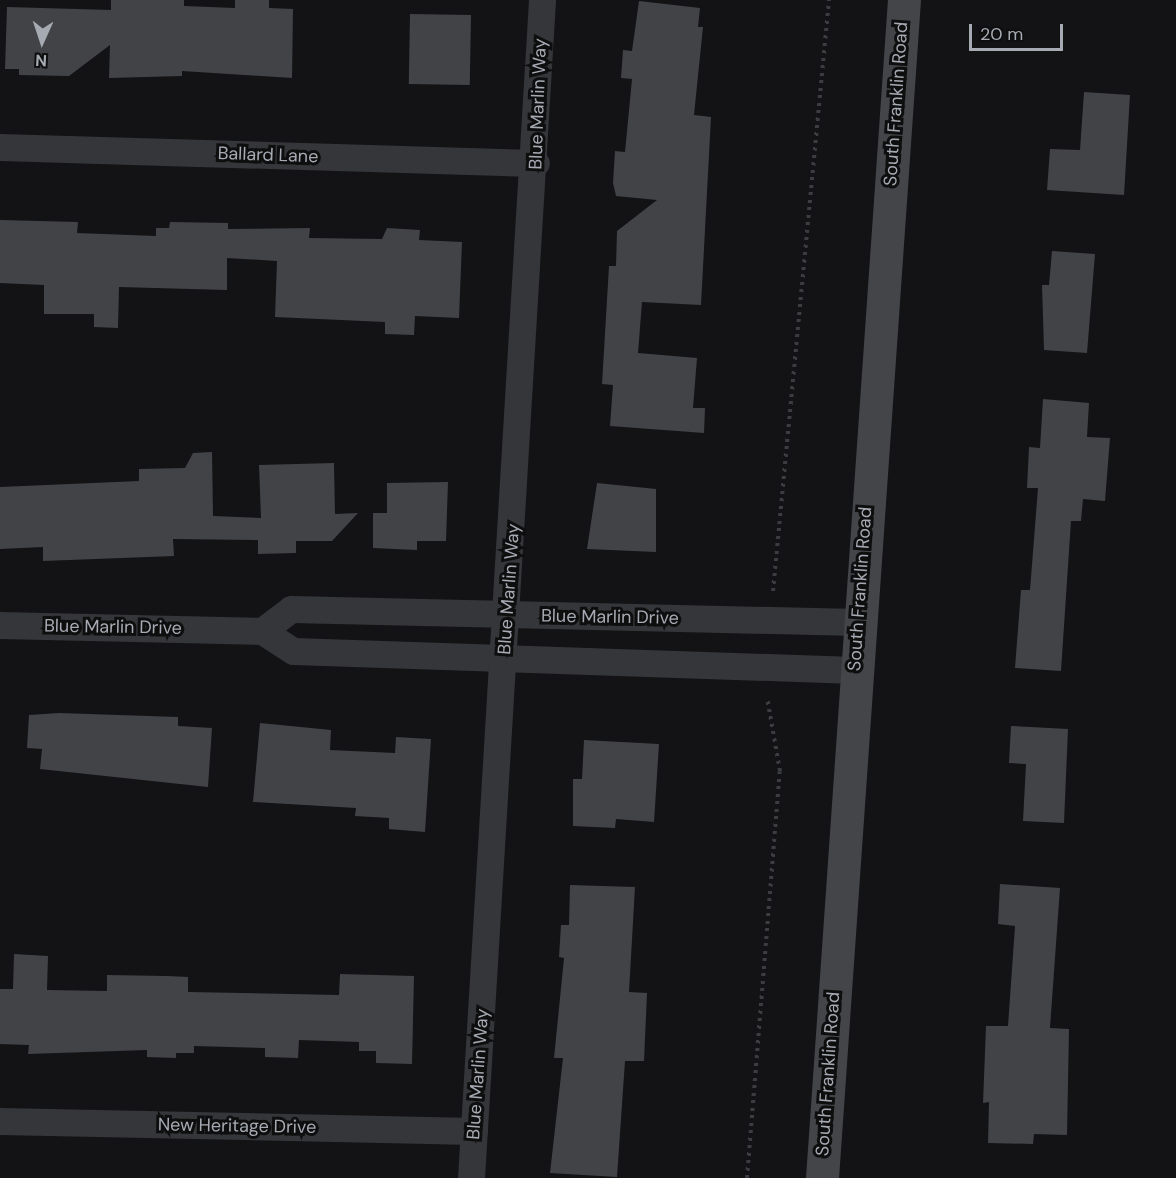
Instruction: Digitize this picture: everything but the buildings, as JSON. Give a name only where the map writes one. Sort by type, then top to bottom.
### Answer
[{"type":"main road","name":"South Franklin Road","points":[[822,1178],[857,622],[904,0]]},
{"type":"street","name":"Blue Marlin Way","points":[[471,1178],[536,163],[542,0]]},
{"type":"street","name":"Ballard Lane","points":[[0,147],[536,163]]},
{"type":"street","name":"Blue Marlin Drive","points":[[0,625],[262,631],[291,609],[857,622]]},
{"type":"street","points":[[262,631],[293,651],[854,670]]},
{"type":"street","name":"New Heritage Drive","points":[[0,1121],[474,1131]]}]
